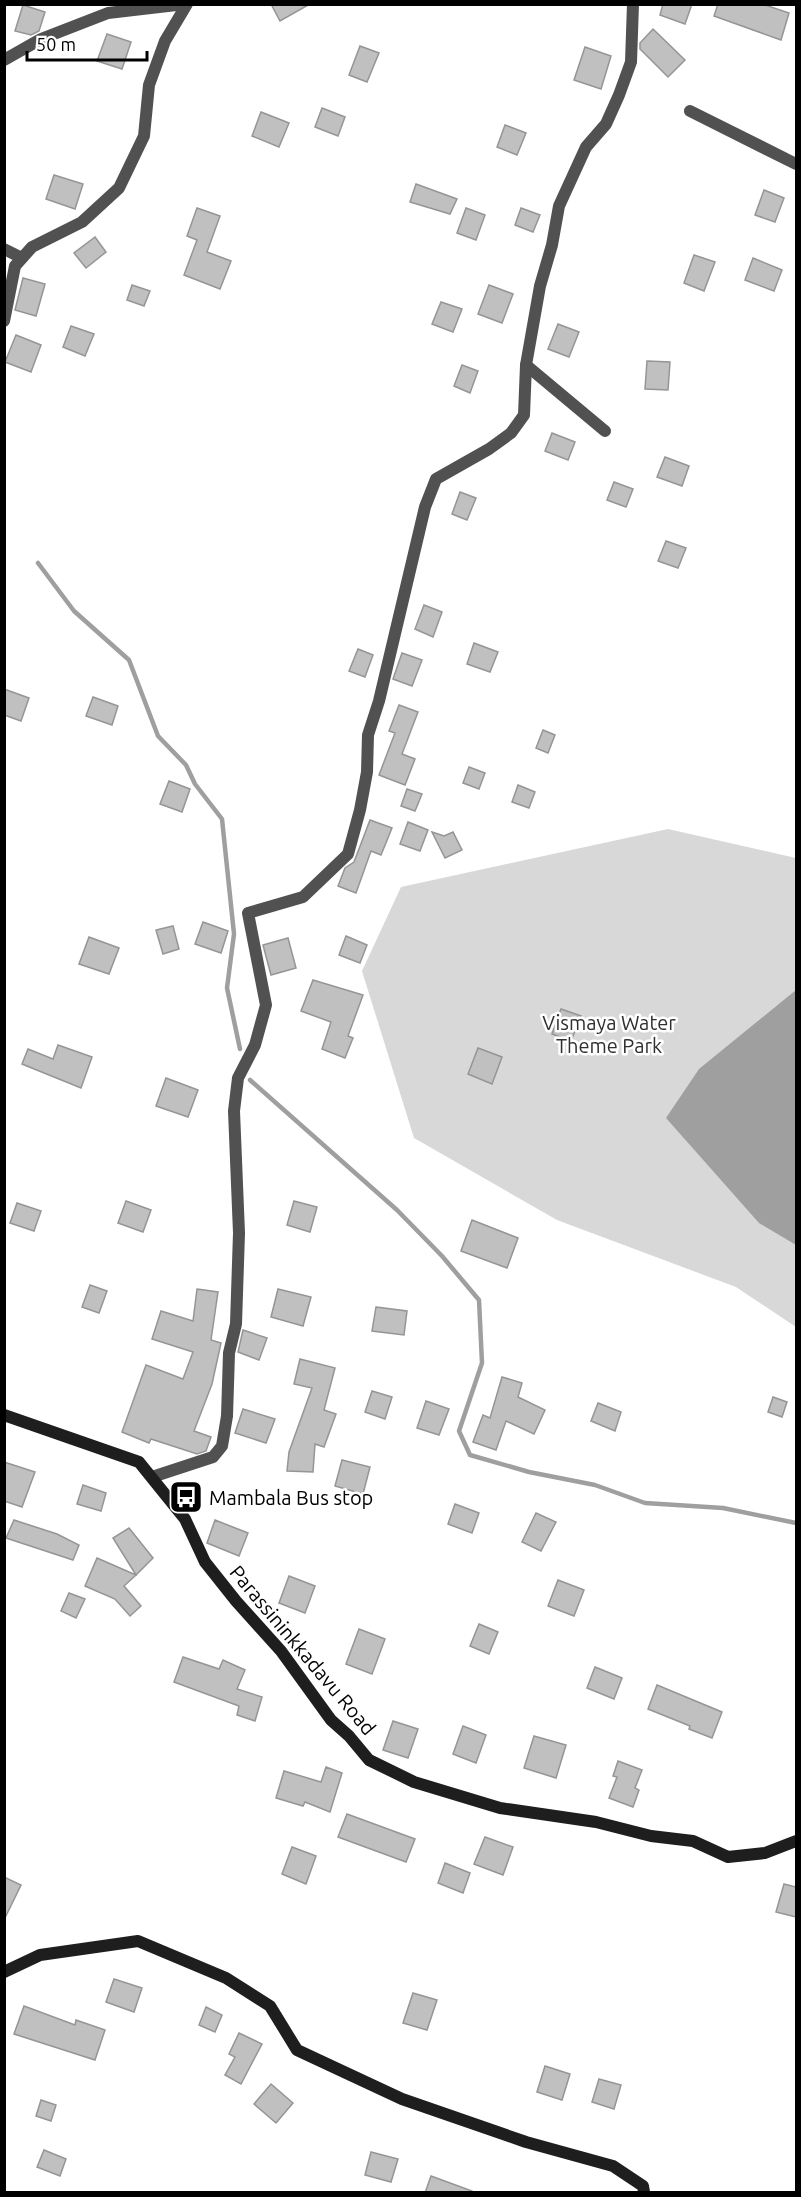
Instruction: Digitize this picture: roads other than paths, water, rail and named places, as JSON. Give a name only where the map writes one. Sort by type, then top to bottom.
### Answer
[{"type":"main road","name":"Parassininkkadavu Road","points":[[4,1415],[139,1462],[185,1519],[205,1562],[281,1651],[331,1720],[349,1736],[369,1760],[414,1782],[500,1808],[596,1821],[651,1836],[693,1841],[728,1857],[765,1853],[796,1841]]},
{"type":"main road","points":[[4,1972],[40,1955],[138,1941],[226,1978],[270,2006],[297,2050],[402,2099],[526,2142],[613,2166],[643,2186],[644,2193]]},
{"type":"street","points":[[4,60],[40,39],[108,13],[186,4]]},
{"type":"street","points":[[4,321],[15,266],[32,247],[82,222],[119,188],[144,136],[149,85],[165,41],[186,4]]},
{"type":"street","points":[[152,1477],[213,1458],[222,1446],[227,1416],[229,1353],[236,1324],[239,1233],[234,1111],[238,1078],[255,1045],[266,1005],[248,913],[303,897],[348,854],[367,772],[368,735],[379,701],[425,507],[436,479],[489,449],[511,433],[524,415],[526,365],[540,286],[552,245],[559,206],[586,147],[606,124],[631,62],[633,4]]},
{"type":"street","points":[[690,111],[796,164]]},
{"type":"street","points":[[4,249],[22,258]]},
{"type":"street","points":[[526,365],[605,431]]},
{"type":"waterway","points":[[38,563],[74,611],[129,660],[158,736],[186,765],[195,784],[222,819],[234,934],[227,988],[240,1049]]},
{"type":"waterway","points":[[250,1080],[397,1210],[442,1256],[479,1300],[482,1363],[459,1431],[470,1455],[529,1472],[595,1485],[645,1503],[723,1508],[796,1523]]},
{"type":"place","name":"Mambala Bus stop","points":[[186,1497]]},
{"type":"park label","name":"Vismaya Water Theme Park","points":[[609,1034]]}]
